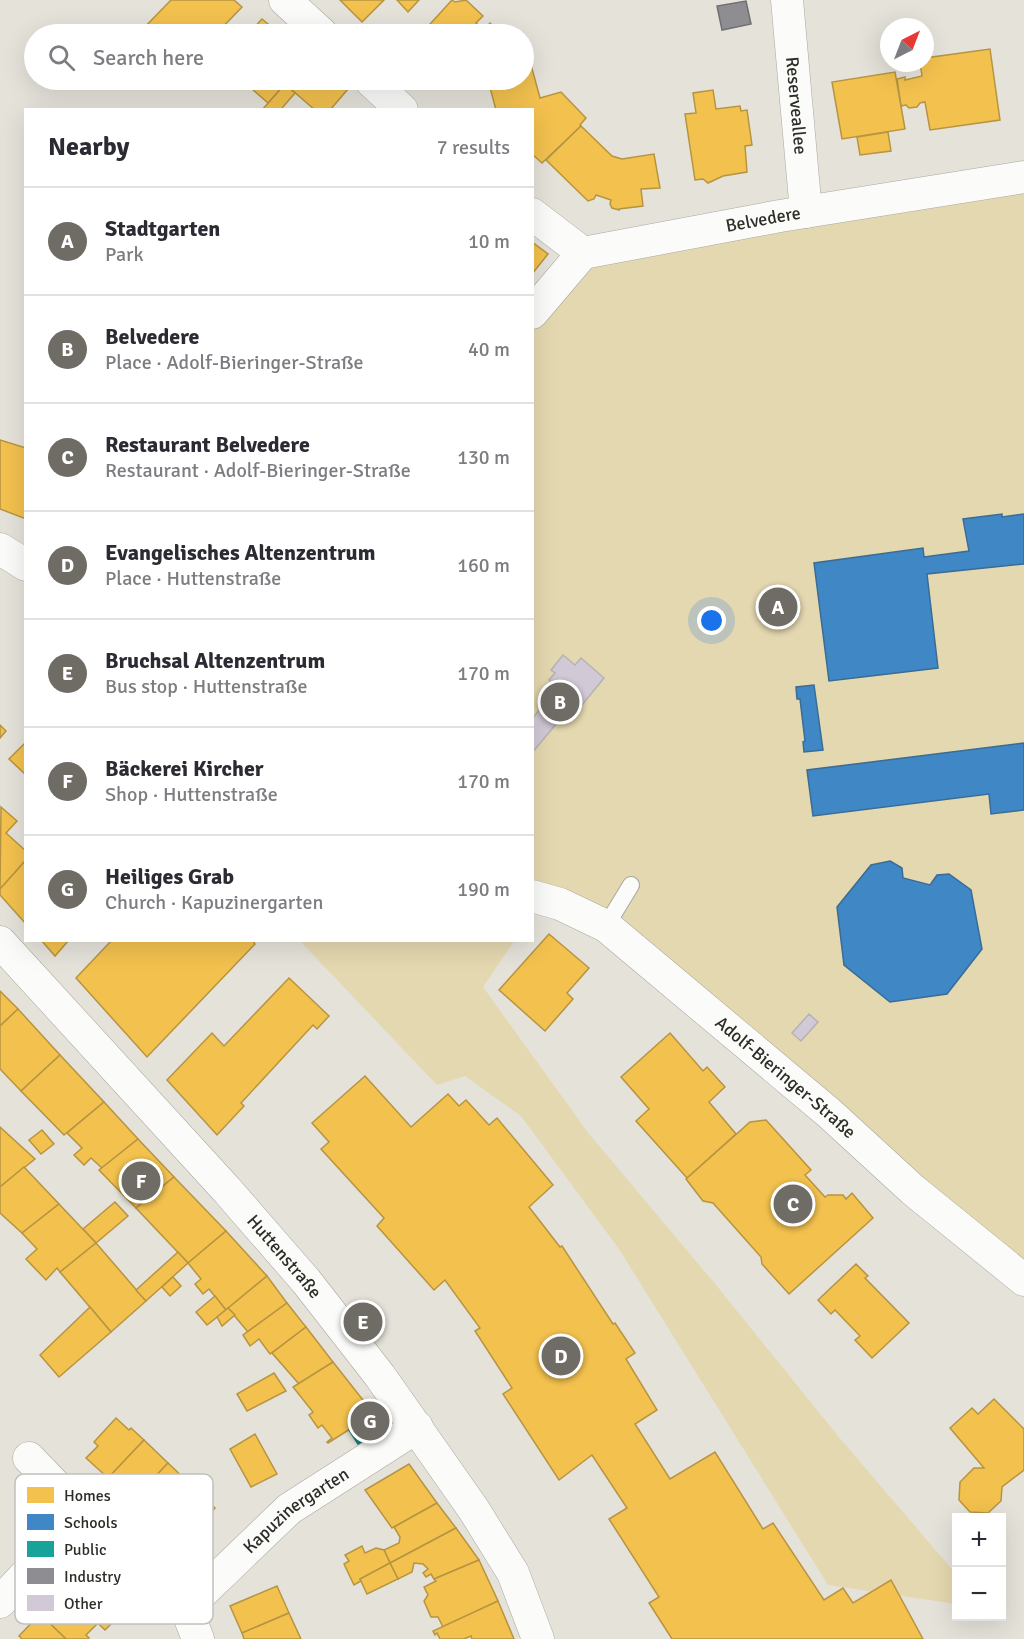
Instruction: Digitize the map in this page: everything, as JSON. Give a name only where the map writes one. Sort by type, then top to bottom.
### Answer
[{"type":"street","points":[[285,0],[311,24]]},
{"type":"street","name":"Reserveallee","points":[[787,0],[806,212]]},
{"type":"street","points":[[381,90],[400,108]]},
{"type":"street","name":"Belvedere","points":[[583,253],[806,212],[1024,177]]},
{"type":"street","points":[[534,216],[583,253],[534,311]]},
{"type":"street","points":[[0,549],[24,564]]},
{"type":"street","name":"Adolf-Bieringer-Straße","points":[[534,897],[560,904],[606,926],[829,1113],[913,1190],[1024,1280]]},
{"type":"street","name":"Huttenstraße","points":[[0,942],[226,1189],[306,1281],[417,1427],[474,1510],[513,1573],[538,1639]]},
{"type":"street","name":"Kapuzinergarten","points":[[213,1582],[289,1509],[417,1427]]},
{"type":"street","points":[[29,1458],[44,1474]]},
{"type":"street","points":[[0,1602],[15,1586]]},
{"type":"street","points":[[192,1624],[198,1639]]},
{"type":"lane","points":[[606,926],[631,885]]},
{"type":"shaded area","points":[[1024,167],[1024,1271],[600,912],[534,912],[534,322],[586,264]]},
{"type":"shaded area","points":[[301,942],[513,942],[483,987],[589,1134],[712,1280],[838,1436],[952,1569],[952,1603],[828,1585],[619,1249],[521,1116],[465,1076],[437,1085]]},
{"type":"building: Homes","points":[[171,0],[234,0],[242,7],[226,24],[148,24]]},
{"type":"building: Homes","points":[[340,0],[384,0],[362,22]]},
{"type":"building: Homes","points":[[397,0],[419,0],[408,12]]},
{"type":"building: Homes","points":[[452,0],[455,2],[466,0],[483,16],[477,24],[430,24]]},
{"type":"building: Homes","points":[[262,19],[268,24],[257,24]]},
{"type":"building: Homes","points":[[990,49],[1000,120],[930,130],[925,102],[920,103],[917,107],[901,106],[897,79],[905,77],[905,80],[922,76],[921,72],[934,72],[934,57]]},
{"type":"building: Homes","points":[[895,72],[905,129],[842,139],[832,82]]},
{"type":"building: Homes","points":[[534,76],[540,98],[561,92],[586,118],[581,126],[542,163],[534,156],[534,108],[495,108],[491,90],[534,90]]},
{"type":"building: Homes","points":[[253,90],[280,90],[268,103]]},
{"type":"building: Homes","points":[[280,90],[292,90],[295,93],[282,108],[264,108]]},
{"type":"building: Homes","points":[[292,90],[347,90],[332,108],[313,108]]},
{"type":"building: Homes","points":[[713,90],[716,109],[740,106],[741,111],[747,110],[752,145],[745,146],[747,172],[723,176],[708,183],[703,179],[695,180],[685,114],[696,113],[693,93]]},
{"type":"building: Homes","points":[[581,126],[612,156],[622,159],[654,154],[660,188],[641,189],[643,206],[619,210],[612,208],[611,200],[596,195],[594,199],[588,201],[546,160]]},
{"type":"building: Homes","points":[[888,132],[891,151],[860,155],[857,137]]},
{"type":"building: Homes","points":[[534,244],[548,254],[534,272]]},
{"type":"building: Homes","points":[[0,440],[24,447],[24,518],[0,509]]},
{"type":"building: Homes","points":[[0,725],[6,731],[0,738]]},
{"type":"building: Homes","points":[[24,744],[24,773],[9,759]]},
{"type":"building: Homes","points":[[1,807],[17,821],[6,833],[24,849],[24,862],[0,889]]},
{"type":"building: Homes","points":[[24,862],[24,922],[0,895],[0,889]]},
{"type":"building: Homes","points":[[549,934],[589,968],[567,993],[573,999],[545,1031],[499,990]]},
{"type":"building: Homes","points":[[43,942],[67,942],[55,956]]},
{"type":"building: Homes","points":[[110,942],[254,942],[255,944],[147,1057],[76,978]]},
{"type":"building: Homes","points":[[289,978],[329,1016],[317,1029],[313,1025],[241,1103],[244,1106],[217,1135],[167,1080],[212,1033],[224,1046]]},
{"type":"building: Homes","points":[[0,991],[18,1009],[0,1026]]},
{"type":"building: Homes","points":[[18,1009],[60,1055],[21,1091],[0,1069],[0,1026]]},
{"type":"building: Homes","points":[[670,1033],[703,1071],[707,1067],[725,1087],[709,1102],[736,1134],[687,1178],[636,1121],[649,1109],[621,1077]]},
{"type":"building: Homes","points":[[60,1055],[104,1102],[64,1135],[21,1091]]},
{"type":"building: Homes","points":[[365,1076],[411,1127],[448,1094],[459,1106],[466,1100],[489,1125],[497,1118],[553,1185],[529,1207],[560,1247],[562,1246],[613,1324],[615,1323],[635,1353],[626,1359],[657,1410],[635,1424],[670,1479],[715,1452],[763,1529],[773,1523],[824,1600],[843,1588],[853,1603],[891,1580],[923,1639],[672,1639],[649,1603],[659,1597],[609,1519],[627,1508],[592,1455],[559,1480],[503,1394],[512,1388],[475,1331],[480,1328],[445,1280],[434,1290],[377,1226],[384,1218],[321,1149],[329,1142],[312,1123]]},
{"type":"building: Homes","points":[[104,1102],[138,1139],[102,1168],[91,1158],[84,1165],[74,1155],[82,1148],[67,1133]]},
{"type":"building: Homes","points":[[766,1120],[811,1170],[805,1175],[825,1197],[843,1195],[846,1199],[852,1193],[873,1218],[789,1294],[762,1264],[761,1257],[713,1203],[703,1201],[686,1179],[750,1122]]},
{"type":"building: Homes","points":[[0,1127],[35,1159],[0,1187]]},
{"type":"building: Homes","points":[[42,1130],[54,1144],[41,1154],[29,1140]]},
{"type":"building: Homes","points":[[138,1139],[174,1177],[136,1208],[99,1170]]},
{"type":"building: Homes","points":[[24,1167],[59,1204],[22,1233],[0,1213],[0,1187]]},
{"type":"building: Homes","points":[[174,1177],[226,1231],[188,1263],[136,1208]]},
{"type":"building: Homes","points":[[115,1202],[128,1216],[96,1243],[83,1229]]},
{"type":"building: Homes","points":[[59,1204],[96,1243],[60,1272],[57,1268],[46,1280],[26,1259],[37,1249],[22,1233]]},
{"type":"building: Homes","points":[[226,1231],[267,1276],[226,1310],[209,1289],[203,1294],[195,1284],[201,1279],[188,1263]]},
{"type":"building: Homes","points":[[96,1243],[146,1301],[111,1332],[60,1272]]},
{"type":"building: Homes","points":[[178,1252],[188,1263],[146,1301],[136,1290]]},
{"type":"building: Homes","points":[[856,1264],[868,1276],[865,1278],[909,1323],[872,1358],[855,1340],[860,1336],[835,1310],[831,1314],[818,1300]]},
{"type":"building: Homes","points":[[267,1276],[287,1303],[248,1332],[228,1308]]},
{"type":"building: Homes","points":[[173,1277],[181,1286],[170,1296],[162,1287]]},
{"type":"building: Homes","points":[[215,1296],[226,1310],[207,1325],[196,1312]]},
{"type":"building: Homes","points":[[287,1303],[306,1327],[270,1354],[259,1339],[250,1346],[243,1335]]},
{"type":"building: Homes","points":[[90,1307],[111,1332],[59,1377],[40,1355]]},
{"type":"building: Homes","points":[[228,1308],[235,1315],[222,1326],[217,1317]]},
{"type":"building: Homes","points":[[306,1327],[333,1362],[299,1384],[272,1353]]},
{"type":"building: Homes","points":[[333,1362],[374,1414],[328,1443],[332,1438],[322,1425],[318,1428],[309,1415],[313,1412],[293,1387]]},
{"type":"building: Homes","points":[[274,1373],[286,1391],[247,1411],[237,1394]]},
{"type":"building: Homes","points":[[994,1399],[1024,1429],[1024,1470],[1002,1487],[1001,1501],[988,1513],[970,1512],[959,1500],[960,1482],[974,1468],[984,1468],[950,1428],[972,1408],[978,1414]]},
{"type":"building: Homes","points":[[116,1418],[144,1440],[112,1474],[104,1474],[86,1458],[98,1446],[94,1442]]},
{"type":"building: Homes","points":[[255,1434],[277,1474],[251,1487],[230,1449]]},
{"type":"building: Homes","points":[[144,1440],[168,1463],[158,1474],[112,1474]]},
{"type":"building: Homes","points":[[168,1463],[180,1474],[158,1474]]},
{"type":"building: Homes","points":[[409,1464],[437,1503],[392,1528],[365,1490]]},
{"type":"building: Homes","points":[[437,1503],[456,1528],[390,1563],[384,1550],[399,1543],[400,1537],[394,1527]]},
{"type":"building: Homes","points":[[456,1528],[479,1560],[434,1579],[431,1574],[426,1577],[423,1573],[428,1569],[423,1564],[414,1563],[412,1572],[398,1579],[390,1563]]},
{"type":"building: Homes","points":[[362,1546],[365,1553],[376,1548],[384,1550],[390,1563],[360,1579],[361,1581],[354,1585],[344,1564],[349,1561],[345,1555]]},
{"type":"building: Homes","points":[[479,1560],[498,1601],[443,1627],[438,1617],[431,1617],[424,1601],[428,1595],[424,1587],[436,1581],[434,1579]]},
{"type":"building: Homes","points":[[390,1563],[398,1579],[367,1594],[360,1579]]},
{"type":"building: Homes","points":[[277,1586],[289,1613],[242,1633],[230,1606]]},
{"type":"building: Homes","points":[[498,1601],[514,1639],[472,1639],[471,1636],[464,1639],[440,1639],[433,1631]]},
{"type":"building: Homes","points":[[289,1613],[301,1639],[244,1639],[242,1633]]},
{"type":"building: Homes","points":[[30,1624],[50,1624],[66,1639],[22,1639],[19,1636]]},
{"type":"building: Homes","points":[[50,1624],[97,1624],[86,1635],[88,1639],[66,1639]]},
{"type":"building: Homes","points":[[99,1624],[111,1624],[105,1630]]},
{"type":"building: Schools","points":[[1002,514],[1002,517],[1024,514],[1024,564],[927,574],[938,668],[829,681],[814,563],[923,548],[924,557],[969,551],[963,519]]},
{"type":"building: Schools","points":[[814,685],[823,750],[804,752],[803,742],[805,741],[800,699],[797,699],[796,687]]},
{"type":"building: Schools","points":[[1024,743],[1024,810],[991,814],[989,794],[813,816],[807,770]]},
{"type":"building: Schools","points":[[890,861],[902,868],[903,878],[930,885],[937,875],[949,874],[971,890],[982,949],[947,994],[890,1002],[844,965],[837,907],[871,865]]},
{"type":"building: Public","points":[[374,1414],[383,1429],[358,1444],[349,1430]]},
{"type":"building: Industry","points":[[746,1],[751,24],[722,30],[717,6]]},
{"type":"building: Other","points":[[563,655],[575,665],[581,658],[604,678],[582,705],[576,700],[534,751],[534,717],[558,687],[549,680],[555,673],[551,670]]},
{"type":"building: Other","points":[[809,1014],[818,1022],[801,1041],[792,1033]]},
{"type":"place","name":"Stadtgarten","points":[[778,607]]},
{"type":"place","name":"Belvedere","points":[[560,702]]},
{"type":"place","name":"Bäckerei Kircher","points":[[141,1181]]},
{"type":"place","name":"Restaurant Belvedere","points":[[793,1204]]},
{"type":"place","name":"Bruchsal Altenzentrum","points":[[363,1322]]},
{"type":"place","name":"Evangelisches Altenzentrum","points":[[561,1356]]},
{"type":"place","name":"Heiliges Grab","points":[[370,1421]]}]
